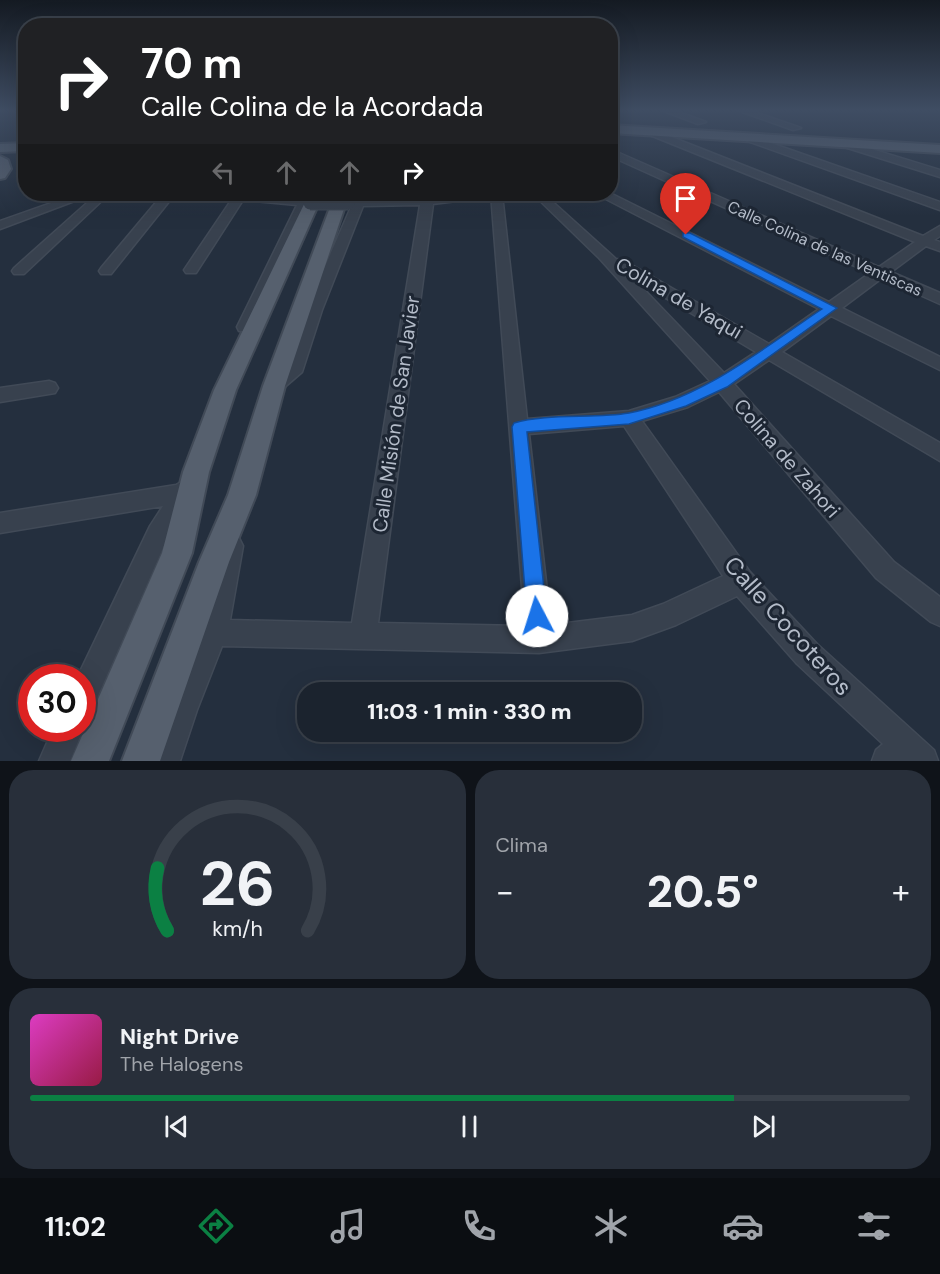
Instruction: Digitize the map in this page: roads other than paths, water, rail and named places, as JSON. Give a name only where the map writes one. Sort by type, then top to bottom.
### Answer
[{"type":"main road","points":[[0,148],[18,147]]},
{"type":"main road","points":[[0,160],[4,169],[0,175]]},
{"type":"main road","points":[[90,761],[177,553],[189,482],[225,390],[308,201]]},
{"type":"main road","points":[[141,761],[214,562],[242,495],[274,386],[351,201]]},
{"type":"street","points":[[684,146],[932,244]]},
{"type":"street","points":[[769,146],[940,206]]},
{"type":"street","points":[[850,146],[940,174]]},
{"type":"street","name":"Calle Colina de las Ventiscas","points":[[618,156],[940,299]]},
{"type":"street","points":[[0,225],[67,201]]},
{"type":"street","points":[[19,271],[95,201]]},
{"type":"street","points":[[106,271],[163,201]]},
{"type":"street","points":[[191,270],[237,201]]},
{"type":"street","name":"Calle Misión de San Javier","points":[[363,635],[427,201]]},
{"type":"street","points":[[497,201],[539,640]]},
{"type":"street","name":"Colina de Zahori","points":[[546,201],[604,255],[722,383],[879,564],[907,589],[940,613]]},
{"type":"street","points":[[618,201],[940,364]]},
{"type":"street","points":[[519,427],[629,418],[681,402],[722,383],[880,273],[932,244],[940,230]]},
{"type":"street","name":"Colina de Yaqui","points":[[604,255],[771,351],[940,453]]},
{"type":"street","points":[[0,395],[49,388]]},
{"type":"street","name":"Calle Cocoteros","points":[[629,418],[741,581],[905,756]]},
{"type":"street","points":[[0,523],[189,482]]},
{"type":"street","points":[[96,669],[158,534],[189,482]]},
{"type":"street","points":[[165,761],[182,710],[214,633],[242,495]]},
{"type":"street","points":[[214,633],[539,640],[632,628],[667,616],[741,581]]},
{"type":"street","points":[[54,761],[62,742]]}]
